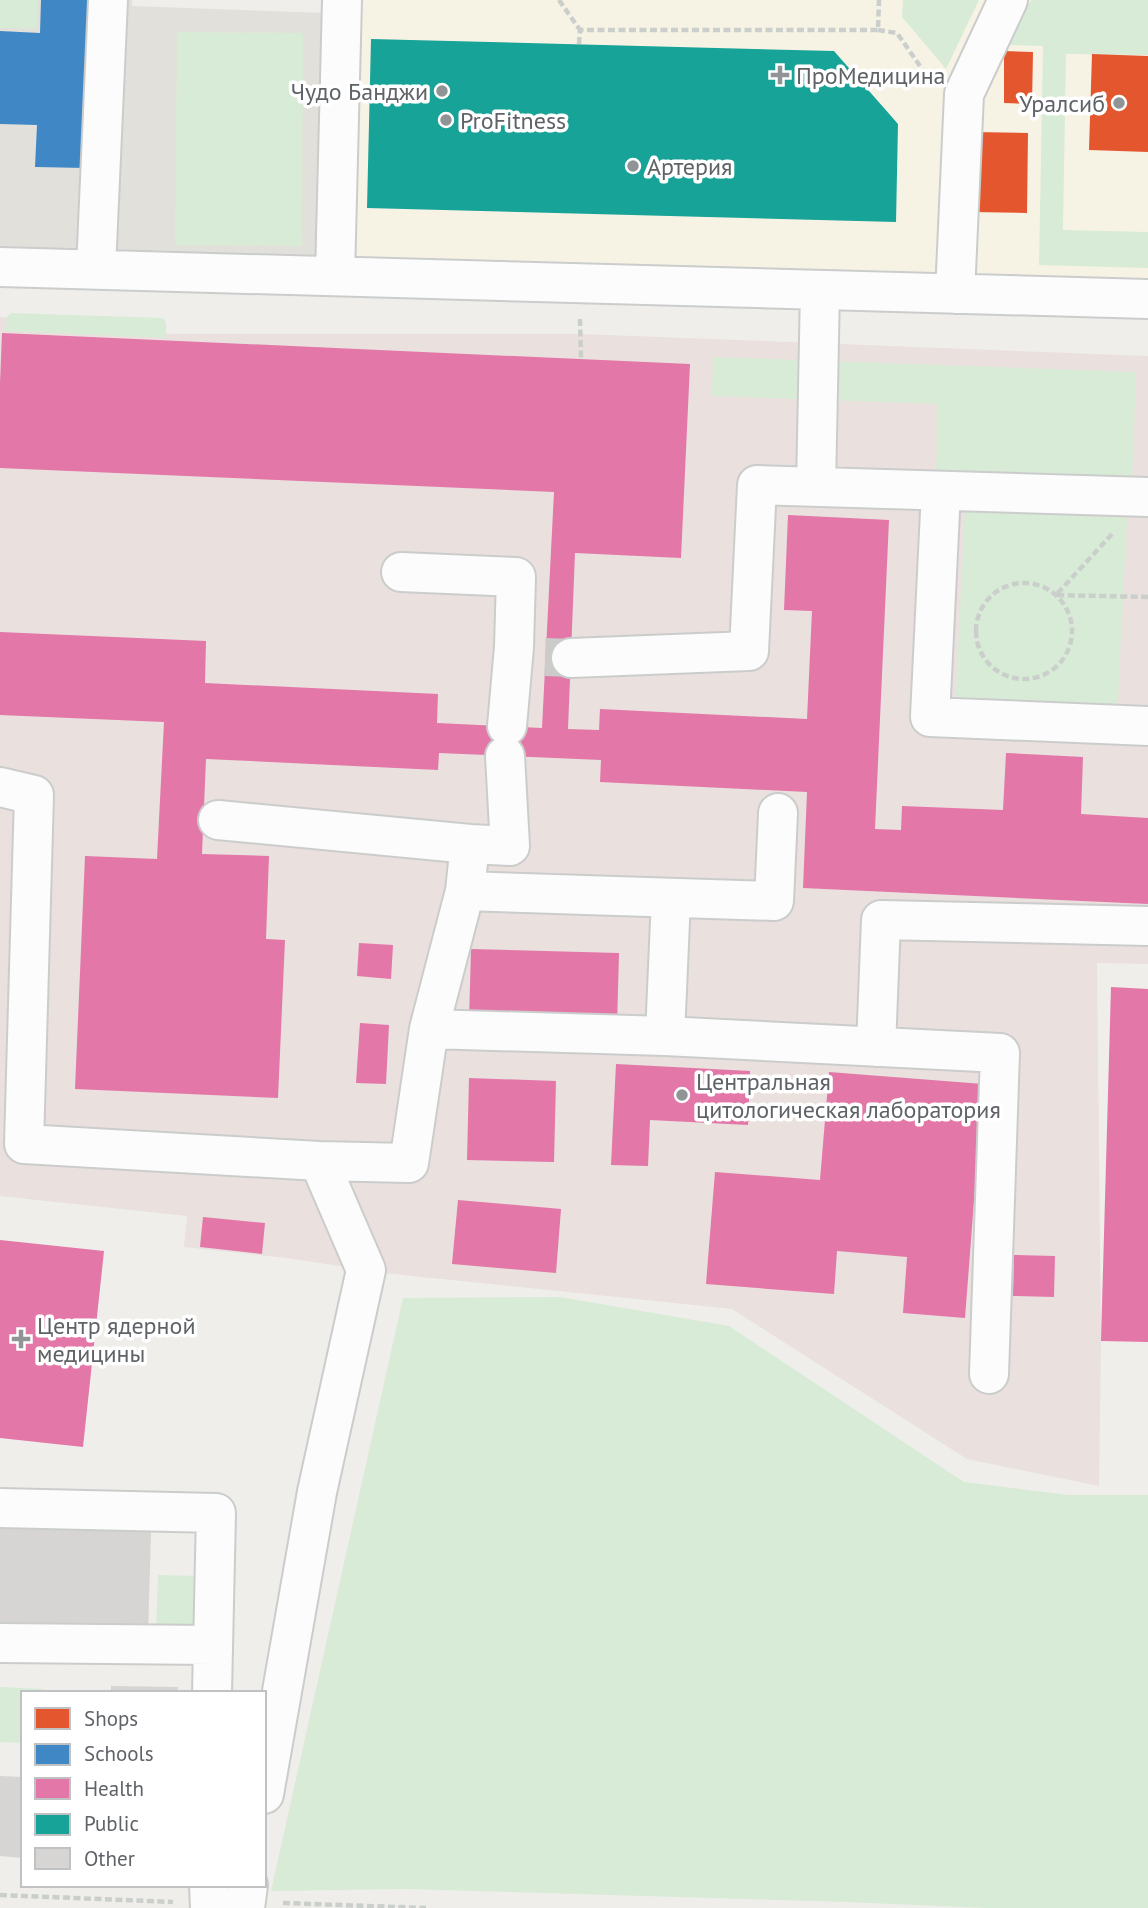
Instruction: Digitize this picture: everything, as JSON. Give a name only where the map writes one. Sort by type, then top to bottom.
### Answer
[{"type":"lane","points":[[96,269],[108,0]]},
{"type":"lane","points":[[335,276],[342,0]]},
{"type":"lane","points":[[955,294],[964,94],[1007,0]]},
{"type":"lane","points":[[0,267],[1148,299]]},
{"type":"lane","points":[[816,486],[820,290]]},
{"type":"lane","points":[[543,654],[749,651],[757,485],[1148,497]]},
{"type":"lane","points":[[941,491],[929,717],[1148,726]]},
{"type":"lane","points":[[218,820],[470,844],[510,845],[506,741],[543,654],[516,577],[401,572]]},
{"type":"lane","points":[[0,787],[34,795],[24,1144],[319,1161],[409,1163],[429,1029],[465,891],[470,844]]},
{"type":"lane","points":[[465,891],[774,901],[778,813]]},
{"type":"lane","points":[[665,1036],[671,898]]},
{"type":"lane","points":[[876,1047],[881,920],[1148,926]]},
{"type":"lane","points":[[429,1029],[665,1036],[1000,1053],[989,1374]]},
{"type":"lane","points":[[266,1783],[317,1492],[366,1270],[319,1161]]},
{"type":"lane","points":[[0,1508],[216,1513],[212,1691]]},
{"type":"lane","points":[[0,1643],[213,1645]]},
{"type":"lane","points":[[209,1887],[209,1908]]},
{"type":"lane","points":[[245,1908],[248,1887]]},
{"type":"path","points":[[559,0],[580,30],[579,44]]},
{"type":"path","points":[[580,30],[878,30],[879,0]]},
{"type":"path","points":[[1056,595],[1118,528]]},
{"type":"path","points":[[1056,595],[1071,621],[1072,636],[1068,650],[1059,663],[1034,678],[1019,679],[1005,675],[991,666],[981,652],[976,637],[977,620],[989,598],[1010,585],[1026,583],[1042,586],[1056,595],[1148,597]]},
{"type":"shaded area","points":[[0,0],[132,0],[132,6],[325,13],[316,268],[0,255]]},
{"type":"shaded area","points":[[365,0],[1148,0],[1148,289],[347,263],[349,14]]},
{"type":"shaded area","points":[[0,317],[175,334],[581,334],[1148,356],[1148,964],[1097,963],[1101,1341],[1099,1486],[967,1459],[732,1309],[393,1274],[286,1258],[184,1247],[187,1216],[0,1196]]},
{"type":"green space","points":[[0,0],[38,0],[37,29],[0,28]]},
{"type":"green space","points":[[903,0],[979,0],[946,69],[902,17]]},
{"type":"green space","points":[[1031,0],[1148,0],[1148,55],[1066,54],[1063,230],[1148,232],[1148,268],[1039,265],[1043,46],[1004,45]]},
{"type":"green space","points":[[177,32],[303,33],[302,246],[175,245]]},
{"type":"green space","points":[[12,313],[163,318],[166,323],[166,338],[6,331],[7,316]]},
{"type":"green space","points":[[713,357],[1136,372],[1132,483],[936,476],[938,404],[712,396]]},
{"type":"green space","points":[[965,510],[1127,518],[1117,718],[955,710]]},
{"type":"green space","points":[[560,1297],[729,1326],[964,1482],[1068,1495],[1148,1495],[1148,1908],[986,1908],[407,1889],[271,1891],[403,1298]]},
{"type":"green space","points":[[158,1575],[201,1576],[199,1633],[156,1632]]},
{"type":"green space","points":[[0,1687],[44,1689],[21,1691],[21,1743],[0,1742]]},
{"type":"building: Shops","points":[[1004,51],[1033,52],[1032,104],[1004,103]]},
{"type":"building: Shops","name":"Уралсиб","points":[[1092,54],[1148,56],[1148,152],[1089,150]]},
{"type":"building: Shops","points":[[973,132],[1028,133],[1027,213],[972,212]]},
{"type":"building: Schools","points":[[41,0],[92,0],[86,168],[35,167],[37,125],[0,124],[0,31],[40,33]]},
{"type":"building: Health","points":[[2,333],[690,364],[681,558],[575,553],[568,729],[599,730],[600,709],[807,719],[812,611],[784,610],[788,515],[889,520],[875,829],[901,830],[902,806],[1003,810],[1006,753],[1083,757],[1081,814],[1148,818],[1148,904],[803,888],[807,792],[600,782],[601,760],[439,753],[438,770],[206,759],[202,854],[269,856],[266,939],[285,940],[278,1098],[75,1089],[85,856],[157,859],[164,722],[0,715],[0,632],[206,641],[205,683],[438,694],[437,723],[542,728],[554,492],[0,468]]},
{"type":"building: Health","points":[[359,943],[393,945],[391,979],[357,976]]},
{"type":"building: Health","points":[[471,949],[619,953],[617,1026],[469,1022]]},
{"type":"building: Health","points":[[1111,987],[1148,989],[1148,1342],[1101,1341]]},
{"type":"building: Health","points":[[360,1023],[389,1025],[386,1084],[356,1083]]},
{"type":"building: Health","name":"Центральная цитологическая лаборатория","points":[[616,1064],[750,1071],[748,1125],[650,1120],[648,1166],[611,1165]]},
{"type":"building: Health","points":[[829,1072],[983,1084],[965,1318],[903,1313],[907,1257],[837,1251],[834,1294],[706,1284],[715,1172],[820,1180]]},
{"type":"building: Health","points":[[469,1078],[556,1081],[554,1162],[467,1160]]},
{"type":"building: Health","points":[[458,1200],[561,1209],[556,1273],[452,1264]]},
{"type":"building: Health","points":[[203,1217],[265,1223],[262,1254],[200,1247]]},
{"type":"building: Health","points":[[0,1240],[104,1251],[83,1447],[0,1438]]},
{"type":"building: Health","points":[[1014,1255],[1055,1256],[1054,1297],[1013,1296]]},
{"type":"building: Public","name":"Артерия","points":[[371,39],[834,51],[898,124],[896,222],[367,208]]},
{"type":"building: Other","points":[[0,1527],[151,1531],[148,1637],[0,1633]]},
{"type":"building: Other","points":[[111,1686],[178,1687],[178,1691],[111,1691]]},
{"type":"building: Other","points":[[0,1776],[21,1777],[21,1858],[0,1856]]},
{"type":"tunnel","points":[[545,657],[571,658]]},
{"type":"place","name":"ПроМедицина","points":[[780,75]]},
{"type":"place","name":"Чудо Банджи","points":[[442,91]]},
{"type":"place","name":"Уралсиб","points":[[1119,103]]},
{"type":"place","name":"ProFitness","points":[[446,120]]},
{"type":"place","name":"Артерия","points":[[633,166]]},
{"type":"place","name":"Центральная цитологическая лаборатория","points":[[682,1095]]},
{"type":"place","name":"Центр ядерной медицины","points":[[21,1339]]}]
